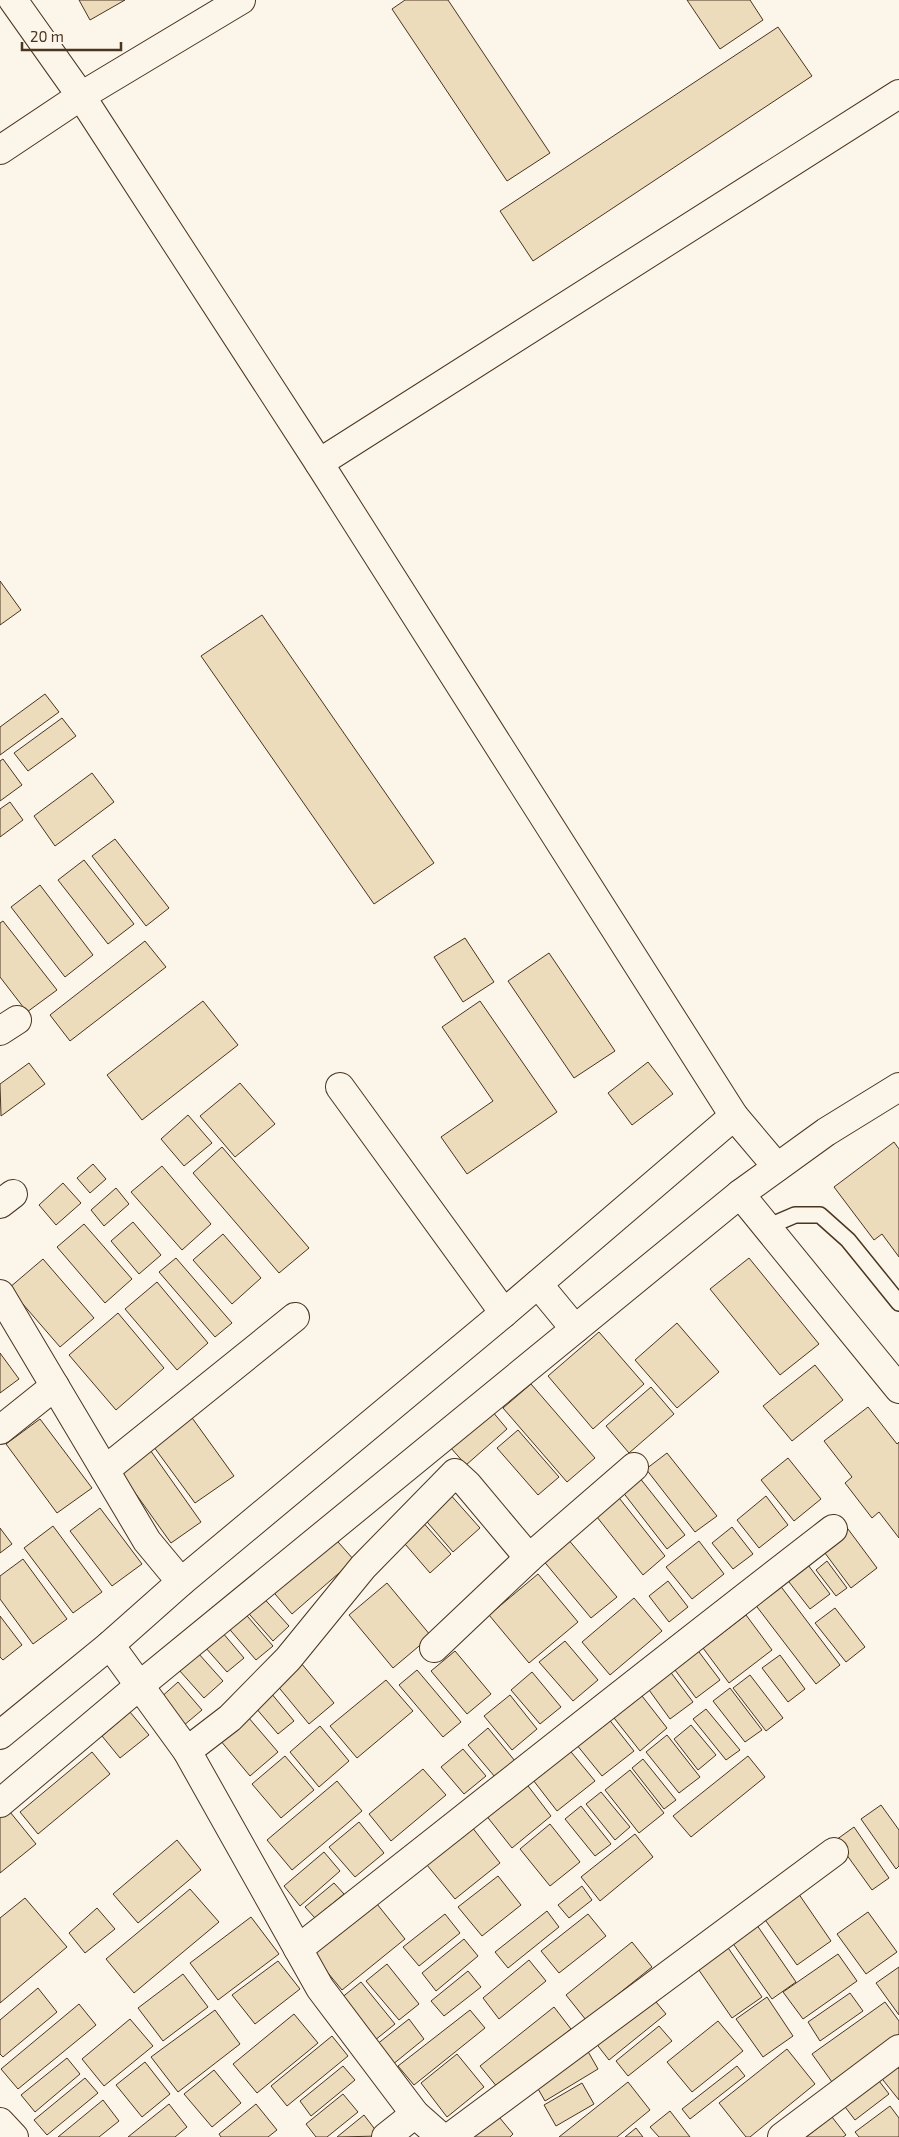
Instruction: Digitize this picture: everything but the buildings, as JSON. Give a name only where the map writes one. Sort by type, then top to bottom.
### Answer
[{"type":"street","points":[[13,0],[81,96],[319,463],[734,1116],[777,1167]]},
{"type":"street","points":[[0,150],[81,96],[241,0]]},
{"type":"street","points":[[319,463],[899,94]]},
{"type":"street","points":[[340,1087],[504,1313]]},
{"type":"street","points":[[0,1803],[138,1686],[740,1194],[826,1132],[899,1087]]},
{"type":"street","points":[[0,1735],[110,1645],[181,1582],[504,1313],[734,1116]]},
{"type":"street","points":[[740,1194],[899,1388]]},
{"type":"street","points":[[538,1284],[575,1329]]},
{"type":"street","points":[[0,1294],[147,1541],[181,1582]]},
{"type":"street","points":[[105,1470],[295,1317]]},
{"type":"street","points":[[0,1430],[55,1386]]},
{"type":"street","points":[[433,1445],[529,1558]]},
{"type":"street","points":[[434,1648],[529,1558],[634,1467]]},
{"type":"street","points":[[188,1751],[230,1718],[288,1659],[363,1567],[455,1473]]},
{"type":"street","points":[[298,1950],[665,1659],[833,1529]]},
{"type":"street","points":[[110,1645],[138,1686],[188,1751],[320,1988],[414,2114],[440,2137]]},
{"type":"street","points":[[450,2137],[834,1852]]},
{"type":"street","points":[[782,2137],[899,2049]]},
{"type":"street","points":[[386,2137],[414,2114]]},
{"type":"street","points":[[0,2122],[14,2137]]},
{"type":"lane","points":[[767,1227],[795,1215],[820,1215],[848,1240],[899,1302]]}]
